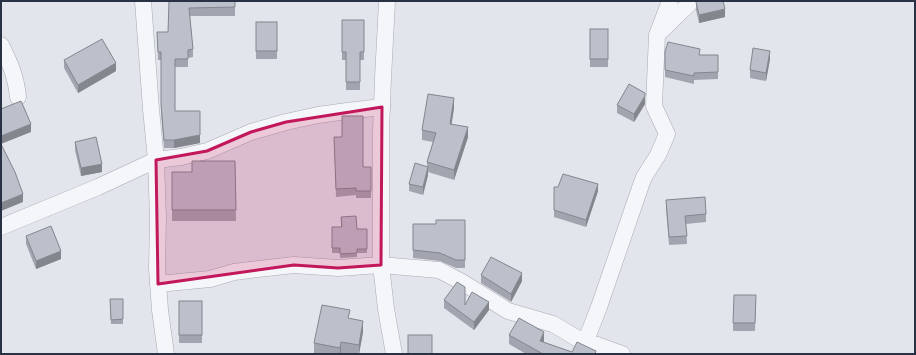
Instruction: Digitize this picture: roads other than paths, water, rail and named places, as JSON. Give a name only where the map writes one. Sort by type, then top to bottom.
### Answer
[{"type":"street","points":[[143,1],[150,102],[156,160],[158,284],[166,354]]},
{"type":"street","points":[[388,1],[382,108],[381,265],[386,310],[394,354]]},
{"type":"street","points":[[586,343],[644,177],[658,156],[667,134],[654,106],[657,35],[670,1]]},
{"type":"street","points":[[657,35],[692,1]]},
{"type":"street","points":[[1,44],[14,74],[17,84],[18,97]]},
{"type":"street","points":[[1,227],[98,187],[156,160],[181,157],[207,151],[250,132],[286,122],[325,114],[382,108]]},
{"type":"street","points":[[158,284],[210,279],[234,272],[294,265],[338,268],[381,265],[439,270],[462,282],[508,311],[553,324],[586,343],[622,354]]}]
